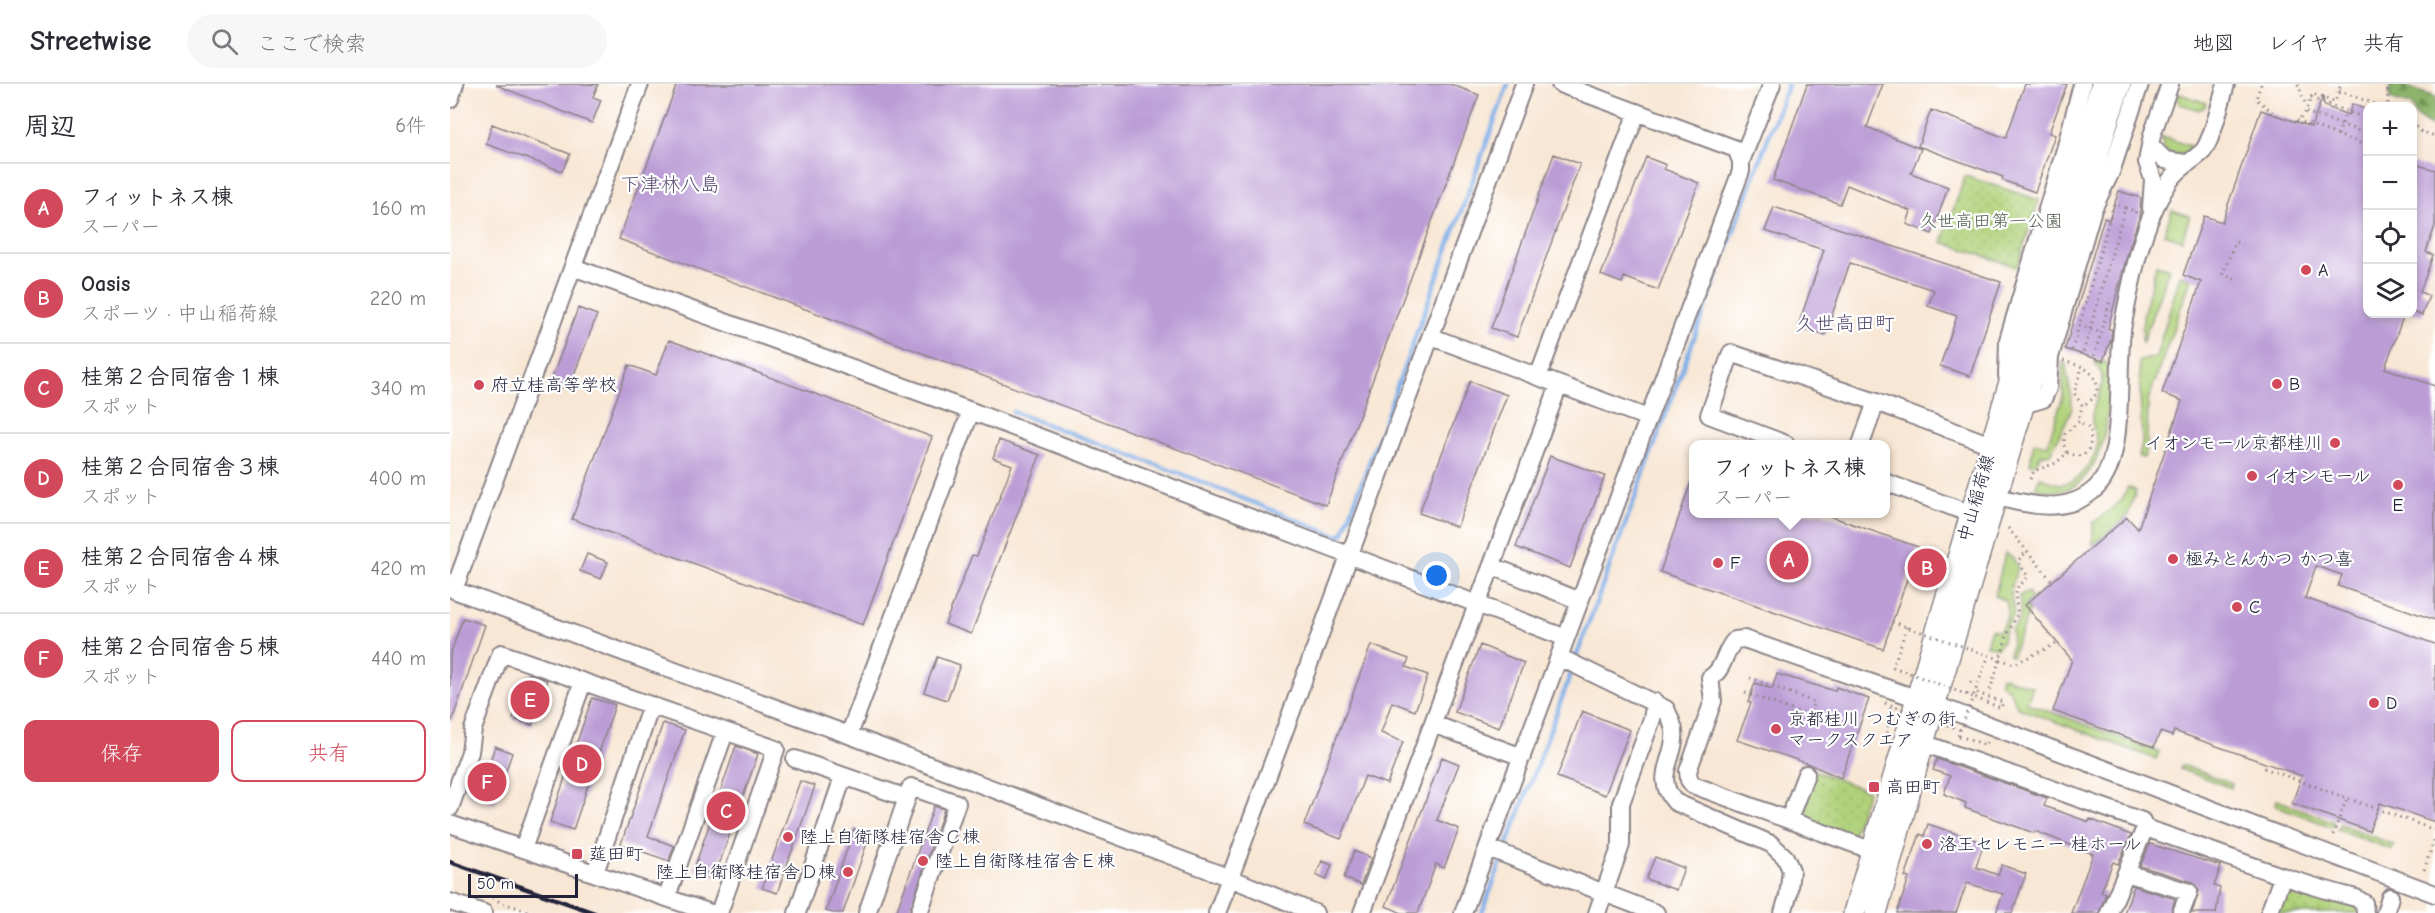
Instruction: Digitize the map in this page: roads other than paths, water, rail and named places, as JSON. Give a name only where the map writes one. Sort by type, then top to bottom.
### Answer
[{"type":"main road","name":"中山稲荷線","points":[[1854,913],[1873,850],[1927,702],[1988,494],[2102,84]]},
{"type":"main road","name":"中山稲荷線","points":[[1880,912],[1923,743],[1927,702],[1971,514],[1988,494],[1991,446],[2015,398],[2120,84]]},
{"type":"street","points":[[640,84],[454,590],[1230,878],[1313,913]]},
{"type":"street","points":[[1217,913],[1524,84]]},
{"type":"street","points":[[1560,84],[1736,149],[1741,161]]},
{"type":"street","points":[[1464,913],[1741,171],[1741,161],[1772,84]]},
{"type":"street","points":[[2082,84],[2066,146],[2008,340],[2015,398],[2043,399],[2047,393],[2050,357],[2093,209],[2111,172],[2140,84]]},
{"type":"street","points":[[2150,218],[2153,179],[2147,162],[2152,135],[2170,84]]},
{"type":"street","points":[[1988,494],[2045,507],[2086,497],[2098,486],[2107,472],[2118,420],[2122,326],[2133,276],[2150,218],[2169,181],[2186,164],[2204,151],[2226,84]]},
{"type":"street","points":[[1538,377],[1636,112]]},
{"type":"street","points":[[2151,146],[2165,160],[2186,164]]},
{"type":"street","points":[[573,267],[970,411],[1566,638]]},
{"type":"street","points":[[1432,337],[1648,418]]},
{"type":"street","points":[[1775,440],[1709,416],[1731,353],[1876,402],[1991,446]]},
{"type":"street","points":[[1362,913],[1559,386]]},
{"type":"street","points":[[1862,440],[1876,402]]},
{"type":"street","points":[[849,735],[970,411]]},
{"type":"street","points":[[1890,484],[1971,514]]},
{"type":"street","points":[[1492,566],[1580,601]]},
{"type":"street","points":[[1873,850],[1789,819],[1769,814],[1693,785],[1689,780],[1688,771],[1713,701],[1710,678],[1718,673],[1728,647],[1735,640],[1744,639],[1927,702],[2435,894]]},
{"type":"street","points":[[450,808],[470,752],[473,729],[501,654],[776,749],[719,913]]},
{"type":"street","points":[[1559,657],[1666,709],[1675,734],[1665,776],[1666,792],[1675,802],[1771,844],[1785,857],[1791,870],[1788,896],[1783,913]]},
{"type":"street","points":[[523,849],[583,682]]},
{"type":"street","points":[[1598,913],[1621,845],[1621,803],[1652,719],[1655,702]]},
{"type":"street","points":[[595,873],[651,705]]},
{"type":"street","points":[[1433,724],[1522,757]]},
{"type":"street","points":[[667,897],[725,732]]},
{"type":"street","points":[[1923,743],[2142,821],[2145,828],[2109,913]]},
{"type":"street","points":[[795,759],[907,798]]},
{"type":"street","points":[[1789,819],[1806,774]]},
{"type":"street","points":[[797,913],[843,777]]},
{"type":"street","points":[[867,913],[911,787],[957,803],[919,913]]},
{"type":"street","points":[[450,824],[711,913]]},
{"type":"street","points":[[2145,828],[2282,878],[2355,898],[2364,903],[2365,913]]},
{"type":"street","points":[[1488,848],[1656,913]]},
{"type":"street","points":[[2126,873],[2189,892],[2181,913]]},
{"type":"street","points":[[2269,913],[2282,878]]},
{"type":"street","points":[[2385,913],[2390,897]]},
{"type":"street","points":[[450,902],[484,913]]},
{"type":"waterway","points":[[1013,412],[1189,477],[1337,536],[1343,534],[1508,84]]},
{"type":"waterway","points":[[1575,660],[1788,84]]},
{"type":"waterway","points":[[1482,913],[1573,668]]},
{"type":"railway","points":[[450,862],[595,913]]},
{"type":"place","name":"A","points":[[2306,270]]},
{"type":"place","name":"B","points":[[2277,384]]},
{"type":"place","name":"府立桂高等学校","points":[[479,385]]},
{"type":"place","name":"イオンモール京都桂川","points":[[2335,443]]},
{"type":"place","name":"イオンモール","points":[[2252,476]]},
{"type":"place","name":"E","points":[[2398,485]]},
{"type":"place","name":"極みとんかつ かつ喜","points":[[2173,559]]},
{"type":"place","name":"フィットネス棟","points":[[1789,560]]},
{"type":"place","name":"F","points":[[1718,563]]},
{"type":"place","name":"Oasis","points":[[1927,568]]},
{"type":"place","name":"C","points":[[2237,607]]},
{"type":"place","name":"桂第２合同宿舎４棟","points":[[530,700]]},
{"type":"place","name":"D","points":[[2374,703]]},
{"type":"place","name":"京都桂川 つむぎの街 マークスクエア","points":[[1776,729]]},
{"type":"place","name":"桂第２合同宿舎３棟","points":[[582,764]]},
{"type":"place","name":"桂第２合同宿舎５棟","points":[[487,782]]},
{"type":"place","name":"高田町","points":[[1874,787]]},
{"type":"place","name":"桂第２合同宿舎１棟","points":[[726,811]]},
{"type":"place","name":"陸上自衛隊桂宿舎Ｃ棟","points":[[788,837]]},
{"type":"place","name":"洛王セレモニー 桂ホール","points":[[1927,844]]},
{"type":"place","name":"莚田町","points":[[577,854]]},
{"type":"place","name":"陸上自衛隊桂宿舎Ｅ棟","points":[[923,861]]},
{"type":"place","name":"陸上自衛隊桂宿舎Ｄ棟","points":[[848,872]]},
{"type":"district","name":"下津林八島","points":[[670,184]]},
{"type":"district","name":"久世高田町","points":[[1845,323]]},
{"type":"park label","name":"久世高田第一公園","points":[[1991,221]]}]
